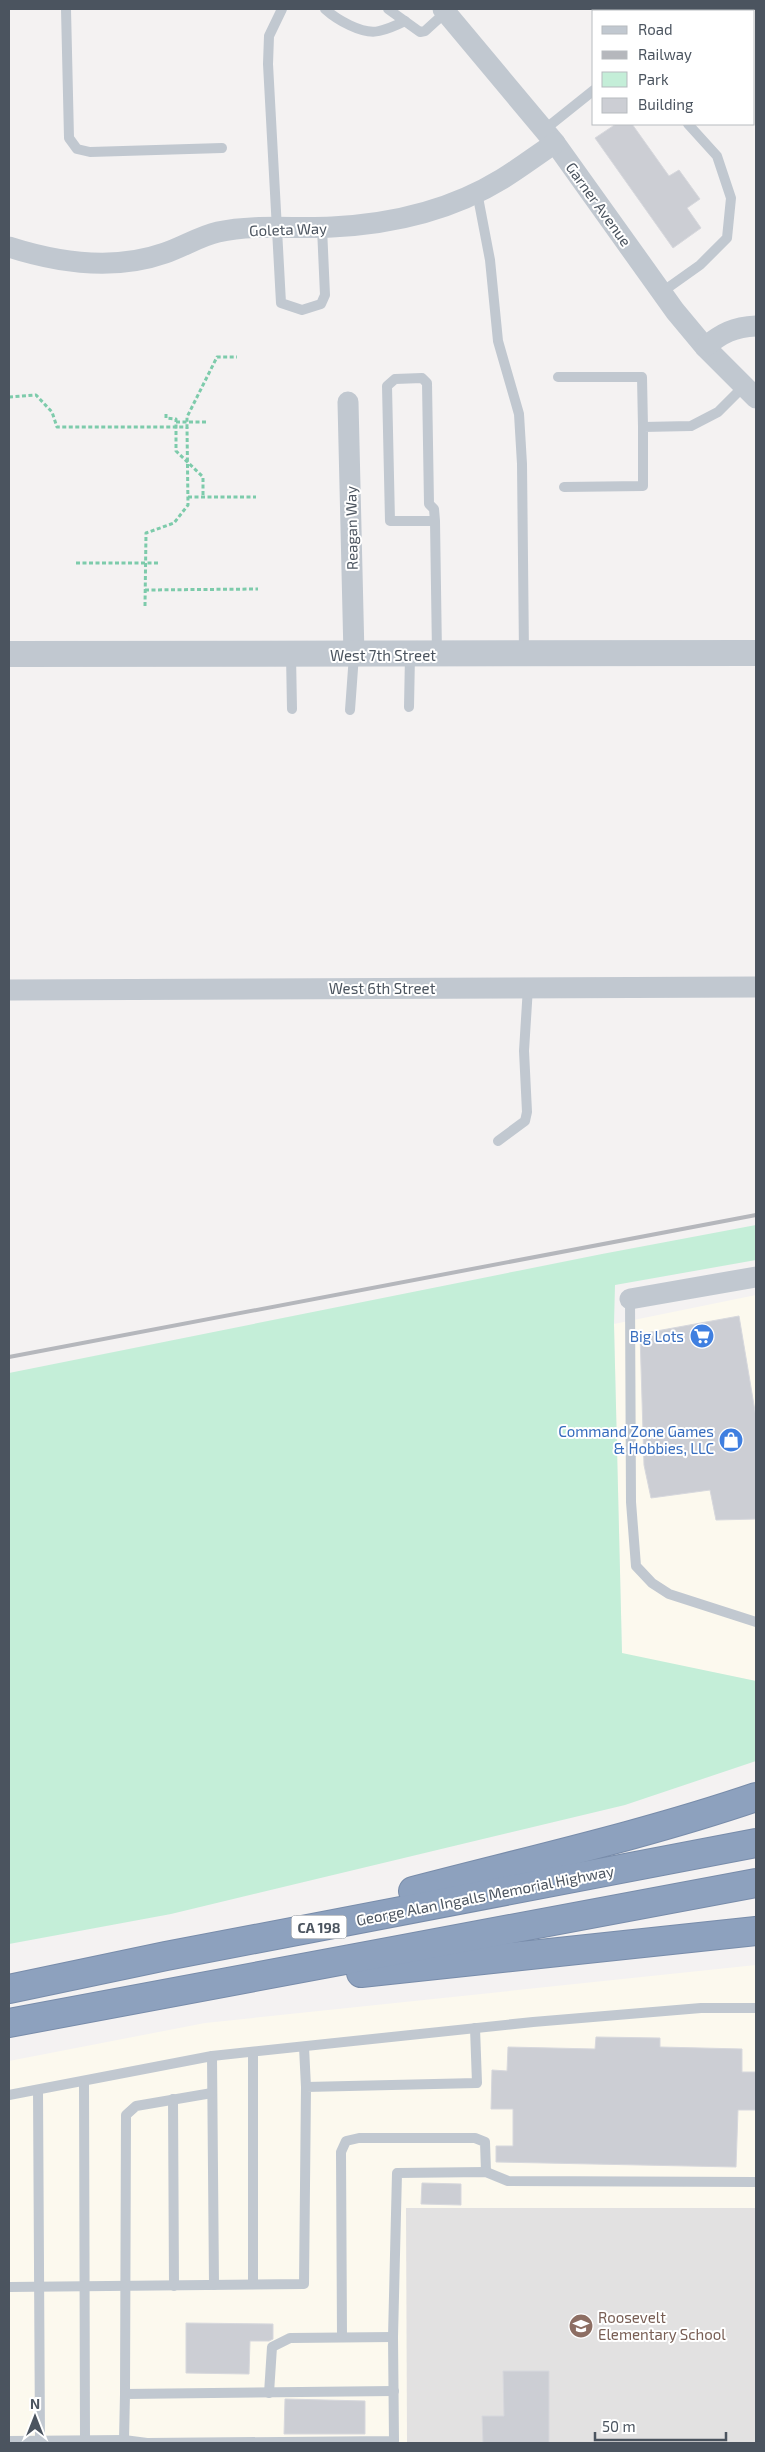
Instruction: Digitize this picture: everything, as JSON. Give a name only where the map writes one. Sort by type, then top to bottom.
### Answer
[{"type":"highway","points":[[166,1956],[598,1845],[693,1818],[756,1797]]},
{"type":"highway","name":"George Alan Ingalls Memorial Highway","points":[[9,1989],[166,1956],[756,1843]]},
{"type":"highway","name":"CA 198","points":[[9,2023],[347,1958],[481,1936],[756,1883]]},
{"type":"highway","points":[[180,1990],[756,1931]]},
{"type":"street","name":"Garner Avenue","points":[[446,10],[459,29],[549,136],[662,292],[705,347],[750,392]]},
{"type":"street","name":"Goleta Way","points":[[9,247],[59,260],[127,262],[167,253],[219,232],[277,228],[322,228],[401,220],[428,212],[501,180],[549,136]]},
{"type":"street","points":[[705,347],[721,334],[738,327],[756,326]]},
{"type":"street","name":"Reagan Way","points":[[348,402],[354,655]]},
{"type":"street","name":"West 7th Street","points":[[9,654],[437,655],[756,653]]},
{"type":"street","name":"West 6th Street","points":[[9,990],[756,987]]},
{"type":"street","points":[[630,1299],[756,1277]]},
{"type":"lane","points":[[66,9],[69,138],[77,148],[90,152],[222,148]]},
{"type":"lane","points":[[282,9],[269,36],[268,64],[280,303],[302,310],[320,304],[326,295],[322,228]]},
{"type":"lane","points":[[324,9],[334,18],[377,32],[406,22]]},
{"type":"lane","points":[[388,9],[420,32],[425,31],[446,10]]},
{"type":"lane","points":[[549,136],[592,93]]},
{"type":"lane","points":[[662,292],[700,265],[727,238],[730,198],[717,156],[689,125]]},
{"type":"lane","points":[[477,192],[490,260],[498,340],[519,414],[522,464],[524,654]]},
{"type":"lane","points":[[558,378],[642,377],[643,486],[564,487]]},
{"type":"lane","points":[[435,520],[390,521],[387,386],[395,379],[422,378],[427,383],[430,504],[434,509],[435,520],[437,655]]},
{"type":"lane","points":[[643,427],[691,426],[750,392]]},
{"type":"lane","points":[[291,655],[292,709]]},
{"type":"lane","points":[[350,710],[354,655]]},
{"type":"lane","points":[[410,655],[410,707]]},
{"type":"lane","points":[[498,1142],[525,1121],[527,1112],[524,1051],[528,987]]},
{"type":"lane","points":[[630,1299],[631,1502],[636,1566],[652,1583],[669,1594],[756,1622]]},
{"type":"lane","points":[[9,2095],[212,2056],[475,2028],[701,2008],[756,2008]]},
{"type":"lane","points":[[306,2087],[477,2083],[475,2028]]},
{"type":"lane","points":[[9,2287],[85,2288],[304,2284],[306,2087],[304,2047]]},
{"type":"lane","points":[[253,2052],[253,2284]]},
{"type":"lane","points":[[212,2056],[214,2285]]},
{"type":"lane","points":[[84,2081],[85,2441]]},
{"type":"lane","points":[[38,2090],[40,2441]]},
{"type":"lane","points":[[124,2440],[126,2115],[136,2106],[212,2092]]},
{"type":"lane","points":[[173,2100],[174,2286]]},
{"type":"lane","points":[[342,2336],[341,2152],[346,2141],[359,2138],[475,2138],[485,2142],[486,2172]]},
{"type":"lane","points":[[9,2441],[124,2440],[147,2443],[394,2441],[392,2337],[397,2173],[486,2172],[508,2181],[756,2182]]},
{"type":"lane","points":[[269,2393],[272,2347],[290,2338],[392,2337]]},
{"type":"lane","points":[[125,2394],[394,2391]]},
{"type":"path","points":[[145,606],[146,533],[174,523],[188,505],[187,417],[217,356],[237,357]]},
{"type":"path","points":[[9,397],[36,395],[52,412],[57,427],[187,427]]},
{"type":"path","points":[[166,414],[166,418],[176,419],[176,451],[203,477],[203,497]]},
{"type":"path","points":[[176,422],[206,422]]},
{"type":"path","points":[[188,497],[256,497]]},
{"type":"path","points":[[76,563],[160,563]]},
{"type":"path","points":[[145,590],[258,589]]},
{"type":"shaded area","points":[[756,1295],[756,1681],[622,1654],[614,1324]]},
{"type":"shaded area","points":[[756,1965],[756,2208],[407,2208],[407,2443],[9,2443],[9,2061],[205,2023]]},
{"type":"shaded area","name":"Roosevelt Elementary School","points":[[406,2208],[756,2208],[756,2443],[407,2443]]},
{"type":"green space","points":[[756,1225],[756,1260],[615,1285],[614,1324],[622,1653],[756,1681],[756,1761],[625,1805],[171,1914],[9,1944],[9,1373]]},
{"type":"building","points":[[614,125],[633,125],[669,176],[679,170],[700,199],[687,208],[701,228],[673,248],[595,138]]},
{"type":"building","points":[[739,1316],[756,1417],[756,1519],[716,1520],[710,1490],[651,1498],[644,1465],[640,1334]]},
{"type":"building","points":[[596,2037],[660,2038],[660,2047],[742,2049],[742,2072],[756,2072],[756,2110],[738,2110],[736,2167],[496,2162],[496,2146],[513,2146],[513,2109],[491,2109],[492,2070],[507,2071],[508,2047],[595,2049]]},
{"type":"building","points":[[422,2183],[461,2184],[461,2205],[421,2204]]},
{"type":"building","points":[[186,2323],[273,2324],[273,2339],[269,2341],[250,2341],[249,2374],[186,2373]]},
{"type":"building","points":[[503,2371],[549,2371],[549,2443],[483,2443],[482,2416],[504,2416]]},
{"type":"building","points":[[285,2399],[365,2401],[365,2434],[284,2434]]},
{"type":"railway","points":[[9,1357],[756,1215]]},
{"type":"place","name":"Big Lots","points":[[702,1336]]},
{"type":"place","name":"Command Zone Games & Hobbies, LLC","points":[[731,1440]]},
{"type":"place","name":"Roosevelt Elementary School","points":[[581,2326]]}]
